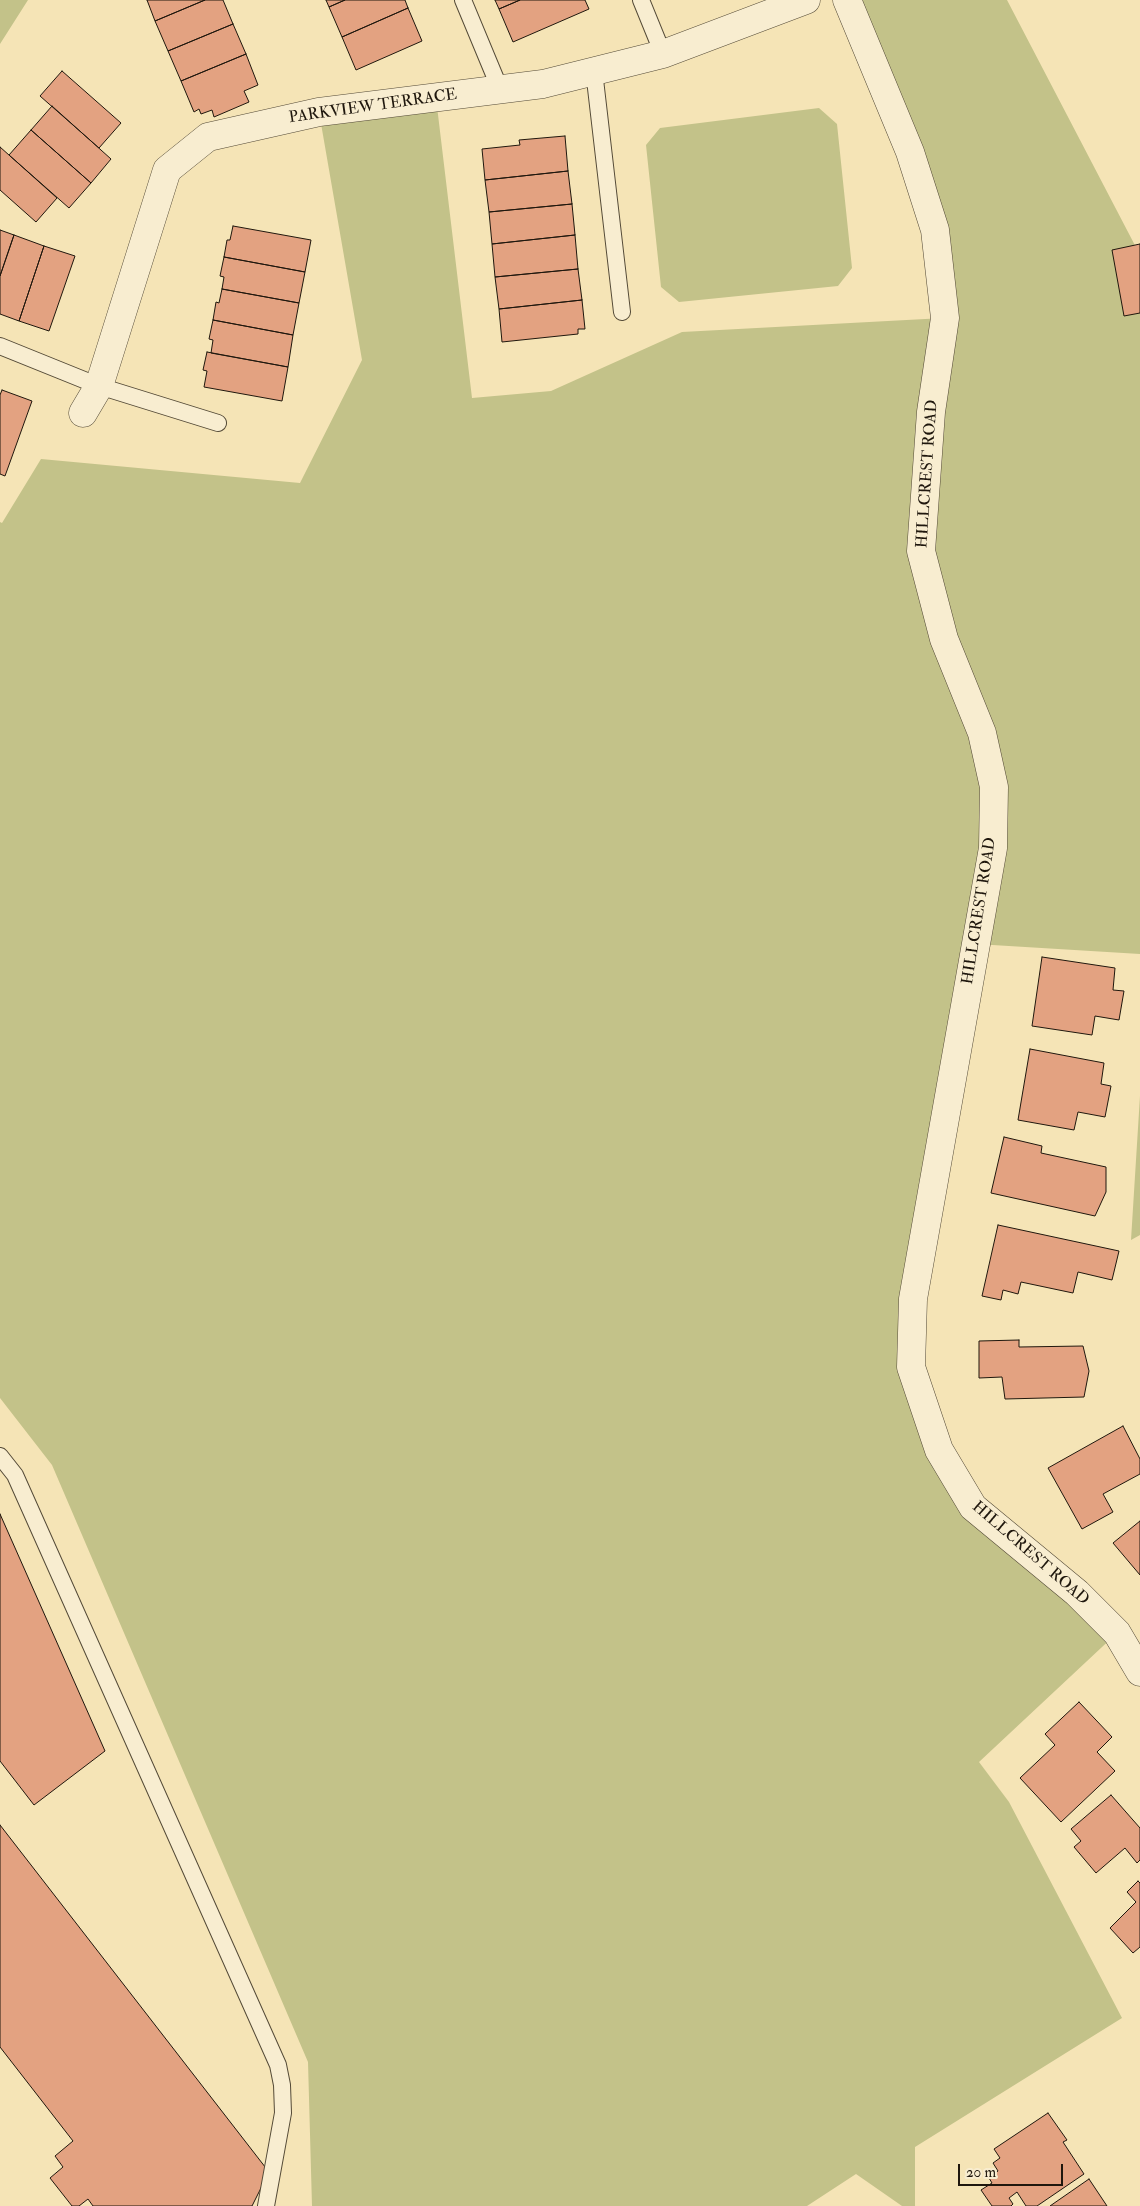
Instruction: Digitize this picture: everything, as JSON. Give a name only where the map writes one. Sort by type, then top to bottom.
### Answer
[{"type":"street","name":"PARKVIEW TERRACE","points":[[83,413],[99,386],[166,170],[208,136],[319,112],[543,84],[663,54],[806,0]]},
{"type":"street","name":"HILLCREST ROAD","points":[[847,0],[910,152],[935,230],[945,318],[930,412],[921,551],[944,639],[982,733],[994,787],[994,848],[913,1299],[911,1367],[939,1450],[973,1507],[1077,1593],[1117,1633],[1140,1672]]},
{"type":"lane","points":[[463,0],[500,90]]},
{"type":"lane","points":[[641,0],[663,54]]},
{"type":"lane","points":[[594,71],[622,312]]},
{"type":"lane","points":[[0,346],[99,386],[218,423]]},
{"type":"lane","points":[[0,1456],[15,1475],[278,2065],[282,2085],[283,2113],[266,2206]]},
{"type":"shaded area","points":[[0,0],[28,0],[0,44]]},
{"type":"shaded area","points":[[847,0],[1007,0],[1140,255],[1140,954],[976,944],[911,1367],[973,1507],[1117,1633],[979,1762],[1009,1802],[1122,2018],[915,2147],[915,2206],[902,2206],[856,2174],[807,2206],[312,2206],[308,2062],[52,1465],[0,1398],[0,522],[2,523],[41,459],[300,483],[362,360],[319,112],[436,98],[472,398],[551,391],[682,332],[944,318],[935,230]]},
{"type":"shaded area","points":[[819,108],[837,124],[852,268],[838,286],[679,302],[661,287],[646,145],[660,128]]},
{"type":"shaded area","points":[[1140,1096],[1140,1235],[1131,1240]]},
{"type":"building","points":[[147,0],[205,0],[155,21]]},
{"type":"building","points":[[205,0],[223,0],[233,24],[168,51],[155,21]]},
{"type":"building","points":[[326,0],[345,0],[329,7]]},
{"type":"building","points":[[345,0],[405,0],[408,8],[342,37],[329,7]]},
{"type":"building","points":[[495,0],[520,0],[499,9]]},
{"type":"building","points":[[520,0],[585,0],[589,9],[513,42],[499,9]]},
{"type":"building","points":[[408,8],[422,41],[356,70],[342,37]]},
{"type":"building","points":[[233,24],[246,54],[181,81],[168,51]]},
{"type":"building","points":[[246,54],[258,85],[244,91],[249,102],[214,117],[212,110],[201,114],[199,109],[194,112],[181,81]]},
{"type":"building","points":[[62,71],[121,123],[99,148],[40,96]]},
{"type":"building","points":[[52,106],[111,159],[91,183],[31,130]]},
{"type":"building","points":[[31,130],[91,183],[69,208],[9,155]]},
{"type":"building","points":[[565,136],[568,171],[485,180],[482,149],[520,145],[519,140]]},
{"type":"building","points":[[0,147],[57,198],[36,222],[0,190]]},
{"type":"building","points":[[568,171],[572,204],[489,212],[485,180]]},
{"type":"building","points":[[572,204],[575,235],[492,244],[489,212]]},
{"type":"building","points":[[233,226],[311,240],[305,272],[224,257],[227,240],[230,240]]},
{"type":"building","points":[[0,230],[14,235],[0,276]]},
{"type":"building","points":[[14,235],[44,246],[19,321],[0,314],[0,276]]},
{"type":"building","points":[[575,235],[578,269],[495,277],[492,244]]},
{"type":"building","points":[[1140,244],[1140,313],[1124,316],[1112,250]]},
{"type":"building","points":[[44,246],[75,256],[49,331],[19,321]]},
{"type":"building","points":[[224,257],[305,272],[299,303],[222,289],[224,277],[220,276]]},
{"type":"building","points":[[578,269],[582,300],[499,309],[495,277]]},
{"type":"building","points":[[222,289],[299,303],[293,335],[213,320],[216,302],[219,303]]},
{"type":"building","points":[[582,300],[585,329],[578,329],[578,334],[502,342],[499,309]]},
{"type":"building","points":[[213,320],[293,335],[288,367],[211,353],[213,340],[209,339]]},
{"type":"building","points":[[207,352],[288,367],[282,401],[204,387],[207,371],[203,370]]},
{"type":"building","points":[[2,390],[32,401],[5,476],[0,474],[0,395]]},
{"type":"building","points":[[1042,957],[1115,968],[1113,990],[1124,991],[1119,1020],[1095,1016],[1092,1035],[1032,1026]]},
{"type":"building","points":[[1030,1049],[1104,1063],[1101,1084],[1111,1086],[1105,1117],[1078,1112],[1074,1130],[1018,1120]]},
{"type":"building","points":[[1004,1137],[1042,1146],[1041,1153],[1106,1167],[1106,1192],[1095,1216],[991,1193]]},
{"type":"building","points":[[998,1225],[1119,1251],[1112,1280],[1078,1272],[1073,1293],[1021,1282],[1018,1294],[1003,1290],[1001,1300],[982,1296]]},
{"type":"building","points":[[1019,1340],[1019,1347],[1083,1346],[1089,1371],[1084,1397],[1005,1399],[1002,1377],[979,1378],[979,1341]]},
{"type":"building","points":[[1123,1426],[1140,1459],[1140,1474],[1103,1494],[1113,1512],[1082,1529],[1048,1468]]},
{"type":"building","points":[[0,1514],[105,1751],[34,1805],[0,1761]]},
{"type":"building","points":[[1140,1521],[1140,1575],[1113,1543]]},
{"type":"building","points":[[1079,1702],[1112,1737],[1097,1752],[1115,1771],[1061,1822],[1020,1778],[1055,1745],[1045,1734]]},
{"type":"building","points":[[1111,1795],[1140,1828],[1140,1860],[1137,1863],[1125,1848],[1096,1873],[1074,1847],[1081,1841],[1071,1829]]},
{"type":"building","points":[[0,1825],[269,2172],[252,2206],[93,2206],[88,2199],[79,2206],[72,2206],[50,2178],[63,2167],[55,2156],[73,2141],[0,2047]]},
{"type":"building","points":[[1138,1881],[1140,1883],[1140,1947],[1133,1953],[1110,1928],[1136,1902],[1127,1892]]},
{"type":"building","points":[[1048,2113],[1067,2140],[1063,2142],[1084,2174],[1037,2206],[1026,2206],[1017,2192],[1009,2198],[1013,2204],[1011,2206],[992,2206],[981,2190],[992,2183],[989,2178],[998,2171],[993,2163],[1000,2158],[994,2149]]},
{"type":"building","points":[[1089,2179],[1107,2206],[1050,2206]]}]
